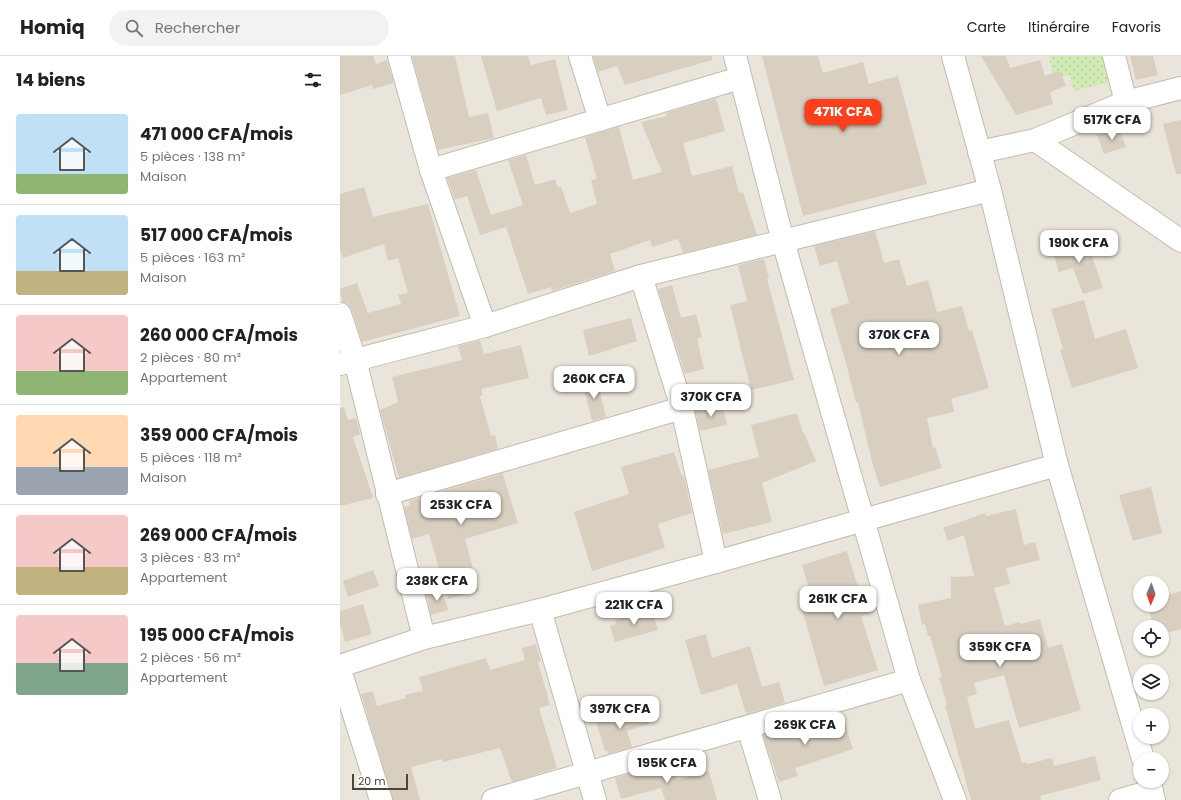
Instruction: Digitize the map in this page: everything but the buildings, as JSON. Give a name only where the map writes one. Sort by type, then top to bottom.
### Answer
[{"type":"street","points":[[399,56],[431,170],[485,326]]},
{"type":"street","points":[[580,56],[600,120]]},
{"type":"street","points":[[735,56],[783,241],[909,680],[955,800]]},
{"type":"street","points":[[953,56],[990,190],[1056,465],[1141,752]]},
{"type":"street","points":[[1114,56],[1126,102]]},
{"type":"street","points":[[431,170],[740,78]]},
{"type":"street","points":[[979,152],[1036,140],[1126,102],[1181,88]]},
{"type":"street","points":[[1036,140],[1181,241]]},
{"type":"street","points":[[347,362],[485,326],[641,276],[990,190]]},
{"type":"street","points":[[641,276],[682,408],[716,562]]},
{"type":"street","points":[[340,314],[347,362],[387,494],[424,638]]},
{"type":"street","points":[[387,494],[682,408]]},
{"type":"street","points":[[340,666],[424,638],[540,610],[716,562],[1056,465]]},
{"type":"street","points":[[540,610],[595,800]]},
{"type":"street","points":[[340,670],[381,800]]},
{"type":"street","points":[[493,800],[909,680]]},
{"type":"street","points":[[748,727],[770,800]]},
{"type":"street","points":[[1120,800],[1152,791]]},
{"type":"shaded area","points":[[340,56],[1181,56],[1181,800],[340,800]]},
{"type":"green space","points":[[1049,56],[1106,56],[1114,81],[1074,91],[1069,75],[1054,80]]}]
